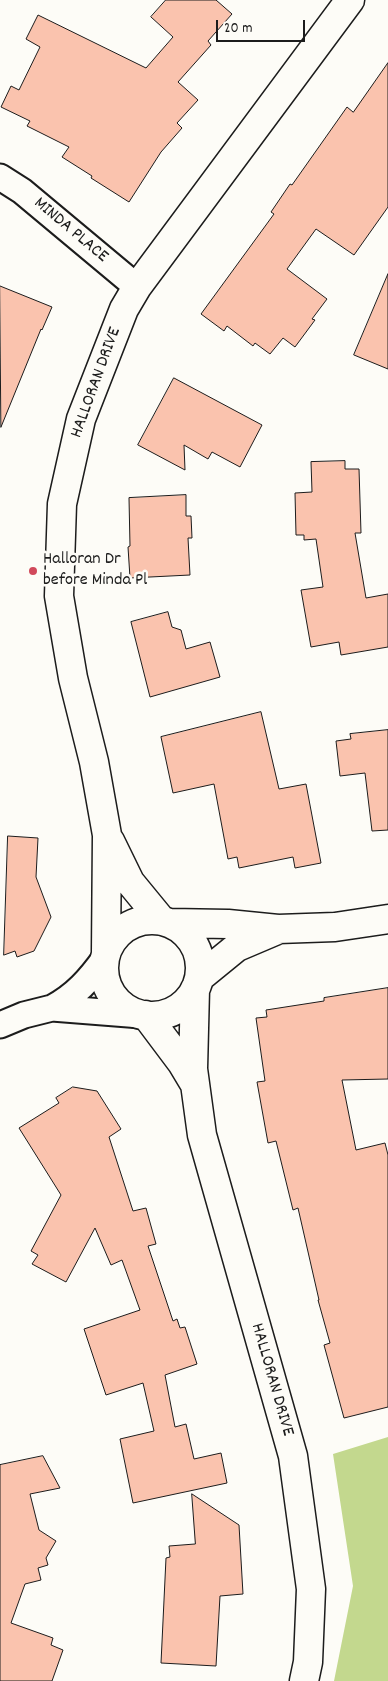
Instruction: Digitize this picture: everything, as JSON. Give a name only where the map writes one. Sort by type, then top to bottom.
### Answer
[{"type":"street","name":"HALLORAN DRIVE","points":[[106,955],[107,835],[94,762],[73,678],[60,596],[62,504],[81,419],[124,309],[137,287],[350,0]]},
{"type":"street","name":"MINDA PLACE","points":[[0,177],[22,191],[137,287]]},
{"type":"street","name":"HALLORAN DRIVE","points":[[107,835],[130,882],[166,922]]},
{"type":"street","points":[[0,1025],[24,1015],[52,1008],[62,1002],[81,988],[106,955],[115,937],[128,926],[145,920],[228,924],[278,929],[335,927],[388,919]]},
{"type":"street","points":[[166,922],[186,934],[194,945],[199,958],[197,983]]},
{"type":"street","points":[[52,1008],[154,1016],[171,1012],[185,1002],[197,983],[237,947],[278,929]]},
{"type":"street","points":[[106,955],[104,975],[114,997],[126,1008],[144,1015]]},
{"type":"street","name":"HALLORAN DRIVE","points":[[197,983],[193,1049],[194,1085],[202,1135],[293,1456],[311,1589],[308,1662],[304,1681]]},
{"type":"street","name":"HALLORAN DRIVE","points":[[144,1015],[182,1063],[194,1085]]},
{"type":"green space","points":[[388,1437],[388,1681],[334,1681],[353,1586],[333,1454]]},
{"type":"building","points":[[166,0],[216,0],[232,14],[208,41],[211,45],[178,82],[198,100],[177,123],[182,128],[161,152],[129,202],[62,157],[69,147],[27,126],[30,121],[1,107],[11,86],[19,90],[40,47],[26,39],[38,15],[146,68],[173,37],[151,17]]},
{"type":"building","points":[[388,63],[388,207],[354,255],[316,229],[287,269],[327,299],[312,319],[315,320],[295,347],[283,338],[270,354],[255,343],[253,346],[227,326],[224,331],[201,314],[274,214],[271,212],[290,184],[292,185],[347,107],[353,112]]},
{"type":"building","points":[[388,274],[388,369],[354,355]]},
{"type":"building","points":[[0,286],[52,307],[41,329],[1,427]]},
{"type":"building","points":[[174,378],[262,425],[240,467],[212,452],[208,459],[184,445],[185,470],[138,445]]},
{"type":"building","points":[[345,461],[345,469],[359,469],[361,533],[355,533],[366,598],[388,594],[388,647],[341,655],[339,642],[311,647],[301,590],[323,587],[316,539],[304,540],[304,535],[296,535],[295,493],[312,492],[311,462]]},
{"type":"building","points":[[186,495],[186,516],[191,516],[192,538],[188,538],[190,575],[130,578],[128,547],[130,546],[129,498]]},
{"type":"building","points":[[168,612],[172,627],[181,630],[186,649],[210,642],[220,677],[150,697],[131,622]]},
{"type":"building","points":[[261,712],[279,789],[306,784],[321,863],[295,868],[293,857],[239,868],[237,857],[228,859],[214,784],[173,793],[161,737]]},
{"type":"building","points":[[388,730],[388,830],[372,831],[365,773],[340,776],[336,741],[351,739],[350,734]]},
{"type":"building","points":[[8,836],[38,838],[36,877],[51,917],[34,951],[17,957],[15,951],[4,955]]},
{"type":"building","points":[[388,988],[388,1079],[342,1080],[356,1150],[385,1143],[388,1155],[388,1407],[344,1418],[324,1345],[330,1343],[318,1300],[298,1208],[293,1210],[276,1141],[268,1143],[257,1082],[265,1081],[256,1018],[267,1017],[266,1010],[324,1001],[324,998]]},
{"type":"building","points":[[73,1087],[97,1091],[121,1129],[109,1137],[133,1211],[146,1208],[156,1244],[148,1246],[173,1321],[177,1319],[180,1328],[185,1327],[197,1364],[165,1375],[175,1427],[186,1424],[194,1459],[221,1453],[227,1483],[133,1503],[120,1439],[154,1431],[143,1383],[106,1395],[84,1329],[140,1310],[122,1260],[111,1265],[95,1228],[66,1282],[32,1264],[38,1255],[31,1251],[61,1195],[19,1128],[59,1103],[56,1098]]},
{"type":"building","points":[[43,1456],[60,1488],[30,1494],[39,1530],[56,1541],[46,1558],[48,1565],[38,1568],[41,1580],[25,1584],[11,1623],[53,1638],[51,1645],[63,1650],[52,1681],[0,1681],[0,1465]]},
{"type":"building","points":[[192,1494],[239,1525],[243,1594],[220,1596],[216,1666],[161,1663],[166,1558],[170,1557],[169,1546],[195,1544]]},
{"type":"place","name":"Halloran Dr before Minda Pl","points":[[33,571]]}]
